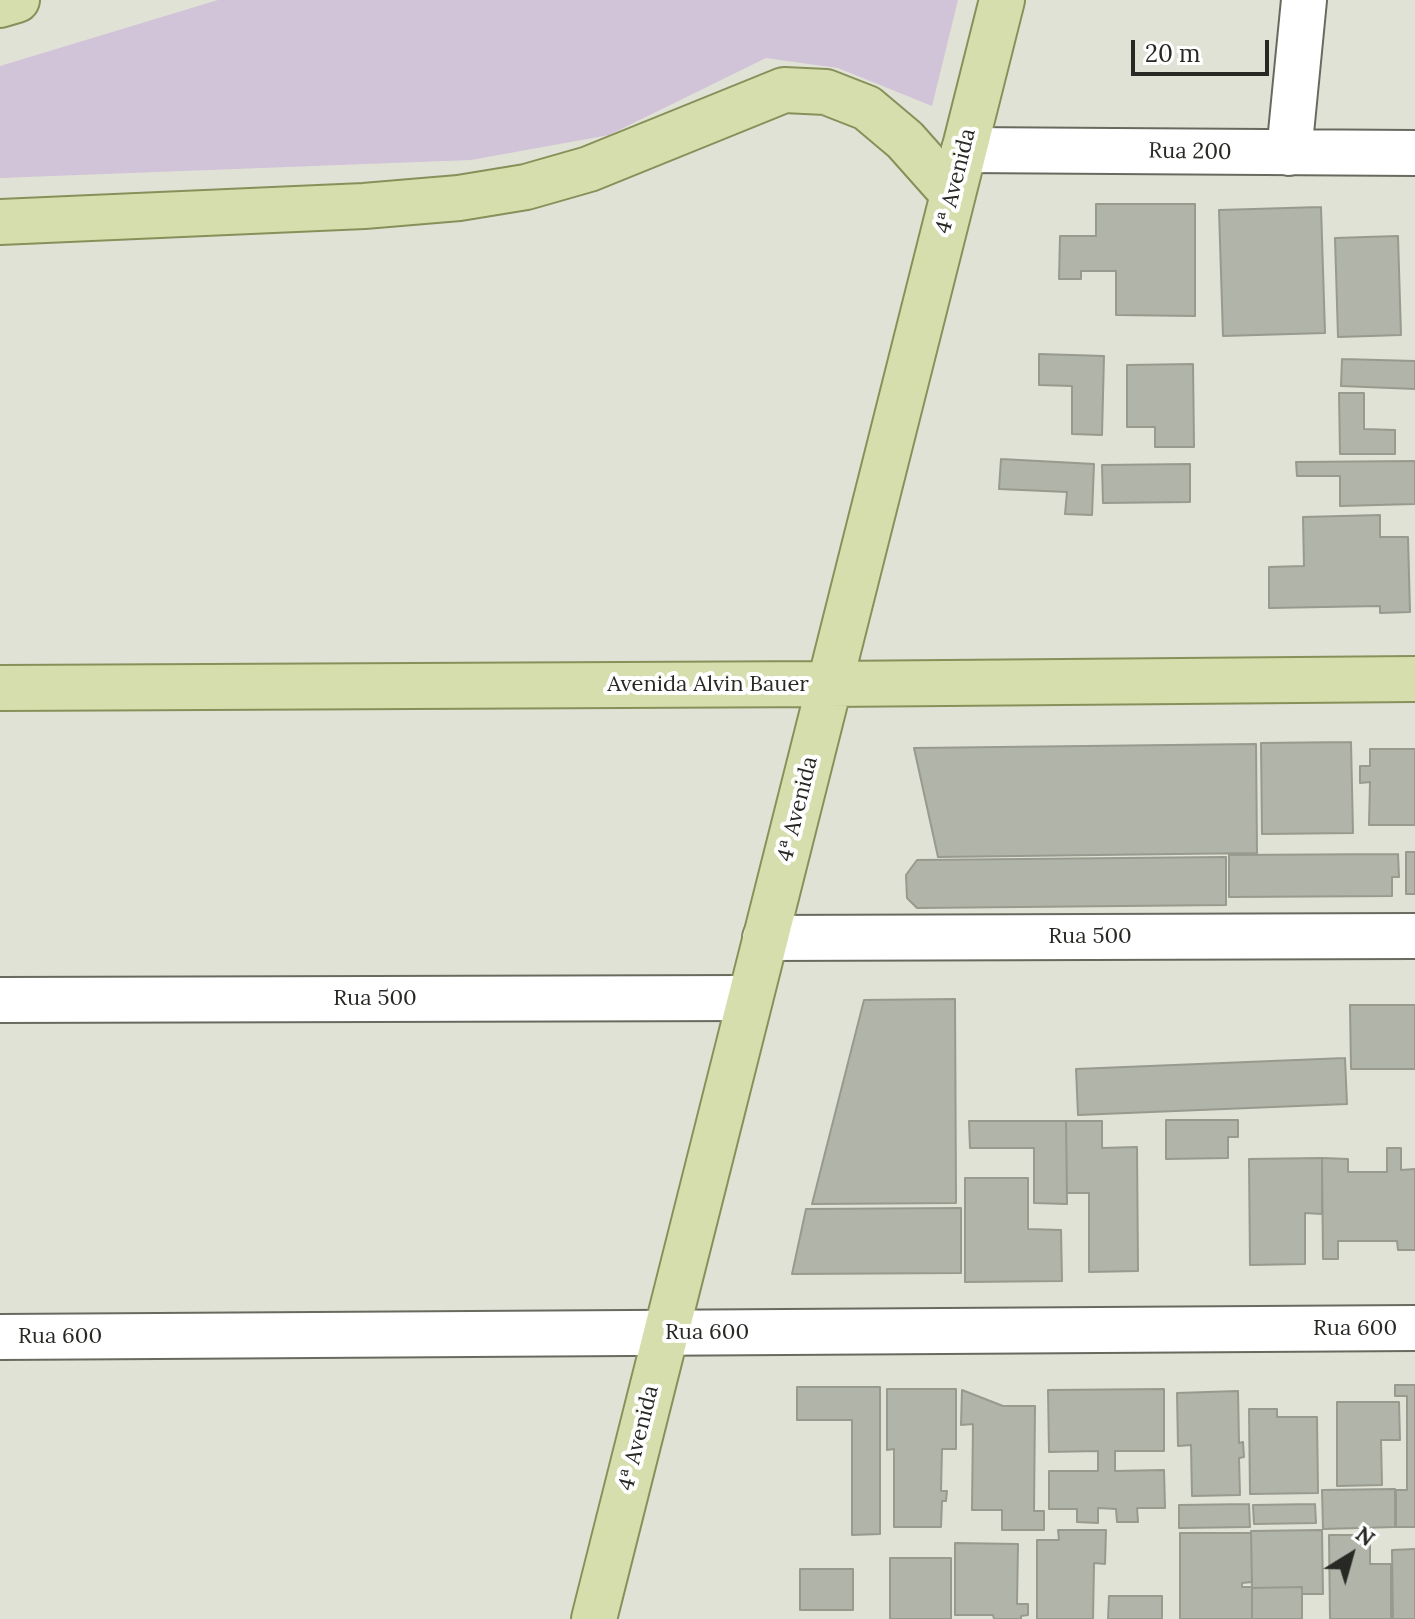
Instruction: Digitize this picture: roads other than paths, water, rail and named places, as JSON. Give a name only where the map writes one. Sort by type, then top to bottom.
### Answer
[{"type":"main road","points":[[0,5],[17,0]]},
{"type":"main road","name":"4ª Avenida","points":[[594,1619],[1002,0]]},
{"type":"main road","points":[[0,222],[348,206],[459,198],[526,187],[589,169],[784,90],[826,92],[867,108],[905,140],[953,194]]},
{"type":"main road","name":"Avenida Alvin Bauer","points":[[0,688],[1415,679]]},
{"type":"street","points":[[1289,153],[1304,0]]},
{"type":"street","name":"Rua 200","points":[[964,150],[1415,153]]},
{"type":"street","name":"Rua 500","points":[[765,938],[1415,936]]},
{"type":"street","name":"Rua 500","points":[[0,1000],[750,998]]},
{"type":"street","name":"Rua 600","points":[[0,1337],[1415,1328]]}]
